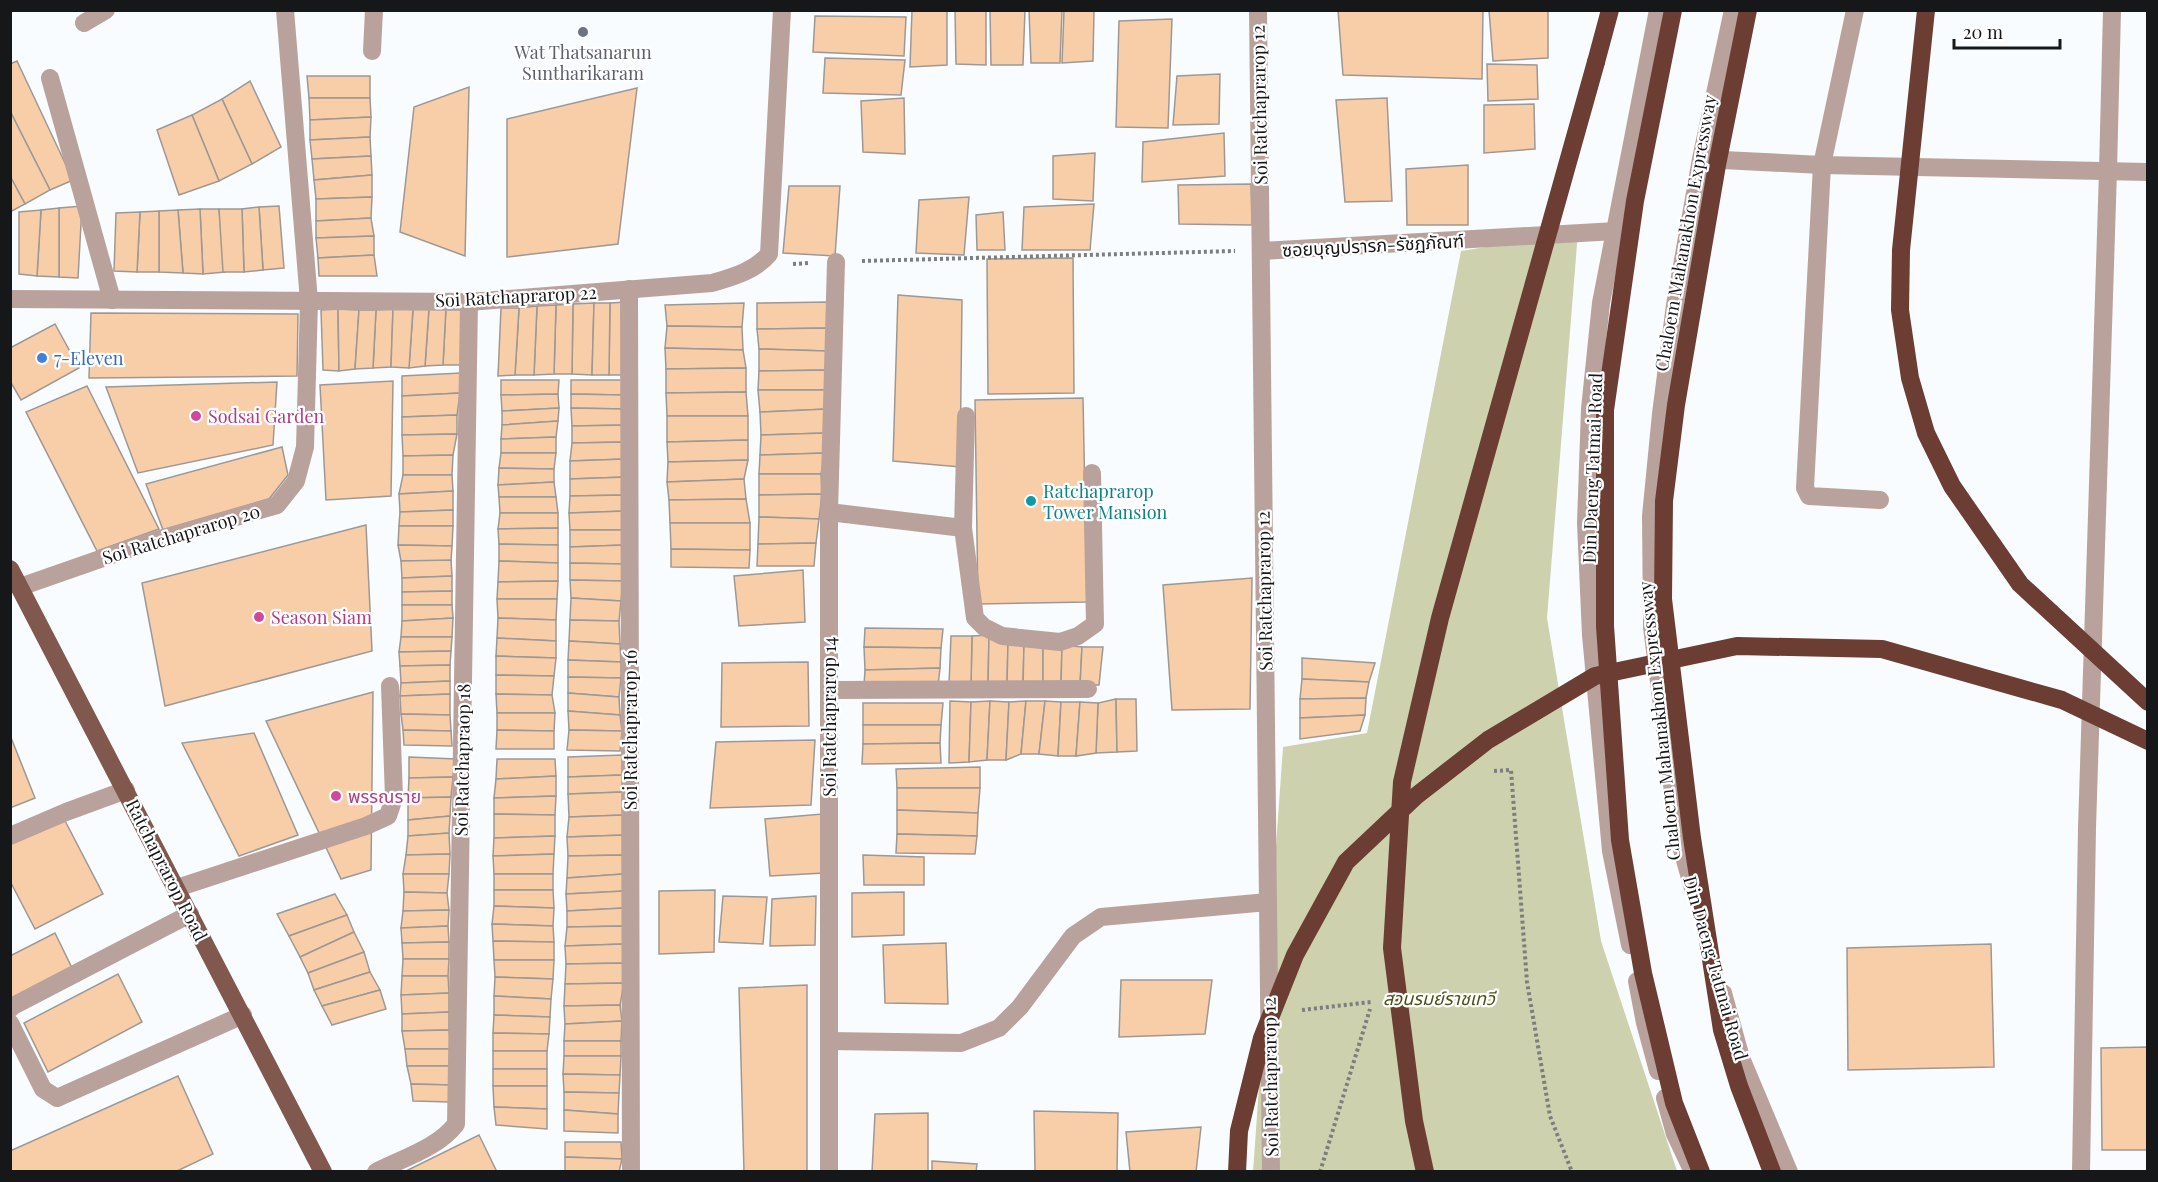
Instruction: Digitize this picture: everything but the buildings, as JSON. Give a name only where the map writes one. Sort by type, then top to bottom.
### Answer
[{"type":"highway","points":[[1425,1172],[1414,1121],[1392,948],[1402,782],[1440,618],[1610,10]]},
{"type":"highway","points":[[1673,10],[1635,201],[1605,410],[1605,626],[1620,840],[1637,939],[1674,1103],[1701,1172]]},
{"type":"highway","name":"Chaloem Mahanakhon Expressway","points":[[1748,10],[1717,165],[1676,405],[1664,501],[1663,599],[1692,838],[1722,1030],[1739,1086],[1772,1172]]},
{"type":"highway","points":[[1926,10],[1901,250],[1900,310],[1910,378],[1926,433],[1952,486],[2020,584],[2148,702]]},
{"type":"highway","points":[[1237,1172],[1239,1131],[1262,1038],[1295,955],[1346,862],[1416,795],[1488,740],[1595,676],[1737,646],[1882,649],[2062,700],[2148,741]]},
{"type":"main road","name":"Ratchaprarop Road","points":[[10,569],[323,1172]]},
{"type":"street","points":[[84,23],[106,10]]},
{"type":"street","name":"Soi Ratchaprarop 20","points":[[20,587],[143,544],[277,505],[296,481],[305,447],[309,301],[285,10]]},
{"type":"street","points":[[372,51],[374,10]]},
{"type":"street","name":"Soi Ratchaprarop 22","points":[[10,299],[469,302],[712,283],[744,272],[769,254],[782,10]]},
{"type":"street","name":"Soi Ratchaprarop 12","points":[[1258,10],[1271,1172]]},
{"type":"street","name":"Din Daeng Tatmai Road","points":[[1658,10],[1601,303],[1590,409],[1586,523],[1591,635],[1611,851],[1645,1023],[1675,1134],[1693,1172]]},
{"type":"street","name":"Din Daeng Tatmai Road","points":[[1733,10],[1701,159],[1675,305],[1651,516],[1652,627],[1679,839],[1741,1058],[1789,1172]]},
{"type":"street","points":[[1855,10],[1822,165],[1805,488],[1809,496],[1880,500]]},
{"type":"street","points":[[2081,1172],[2086,828],[2112,10]]},
{"type":"street","points":[[50,78],[112,300]]},
{"type":"street","points":[[1701,159],[1822,165],[2148,172]]},
{"type":"street","name":"ซอยบุญปรารภ-รัชฏภัณฑ์","points":[[1261,250],[1616,231]]},
{"type":"street","name":"Soi Ratchaprarop 14","points":[[829,1172],[829,512],[836,262]]},
{"type":"street","name":"Soi Ratchaprarop 16","points":[[629,289],[631,1172]]},
{"type":"street","name":"Soi Ratchapraop 18","points":[[376,1172],[439,1141],[449,1134],[456,1124],[469,302]]},
{"type":"street","points":[[966,416],[963,528],[975,618],[984,627],[1002,636],[1060,642],[1078,636],[1095,624],[1092,474]]},
{"type":"street","points":[[829,512],[963,528]]},
{"type":"street","points":[[177,888],[366,826],[388,816],[394,798],[390,686]]},
{"type":"street","points":[[829,690],[1088,689]]},
{"type":"street","points":[[10,836],[126,790]]},
{"type":"street","points":[[830,1041],[961,1043],[999,1028],[1020,1008],[1073,936],[1101,917],[1268,902]]},
{"type":"street","points":[[10,1010],[12,1006],[190,914]]},
{"type":"street","points":[[10,1023],[43,1089],[57,1098],[243,1015]]},
{"type":"path","points":[[836,262],[1261,250]]},
{"type":"path","points":[[1490,771],[1511,770],[1527,982],[1550,1116],[1572,1172]]},
{"type":"path","points":[[1320,1172],[1371,1007],[1371,990]]},
{"type":"path","points":[[1269,1014],[1371,1002]]},
{"type":"green space","name":"สวนรมย์ราชเทวี","points":[[1578,232],[1547,618],[1601,941],[1677,1171],[1253,1172],[1283,747],[1367,733],[1461,251]]},
{"type":"place","name":"Wat Thatsanarun Suntharikaram","points":[[583,32]]},
{"type":"place","name":"7-Eleven","points":[[42,358]]},
{"type":"place","name":"Sodsai Garden","points":[[196,416]]},
{"type":"place","name":"Ratchaprarop Tower Mansion","points":[[1031,501]]},
{"type":"place","name":"Season Siam","points":[[259,617]]},
{"type":"place","name":"พรรณราย","points":[[336,796]]}]
